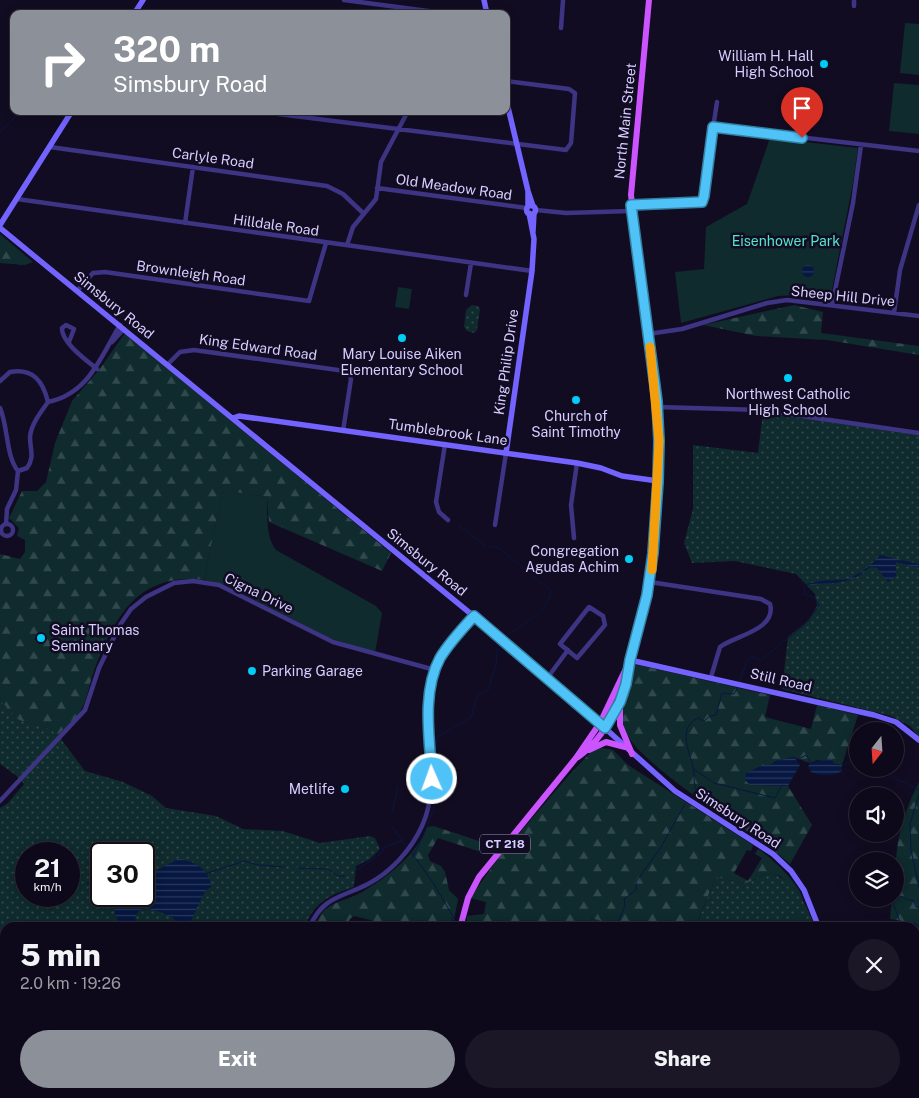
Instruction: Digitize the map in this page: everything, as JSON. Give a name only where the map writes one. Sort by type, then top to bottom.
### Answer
[{"type":"main road","name":"North Main Street","points":[[603,725],[630,660],[650,582],[658,482],[657,407],[631,208],[648,0]]},
{"type":"main road","name":"North Main Street","points":[[603,725],[620,702],[630,668],[630,660]]},
{"type":"main road","points":[[620,702],[620,725],[632,754]]},
{"type":"main road","name":"CT 218","points":[[576,758],[586,752],[603,725]]},
{"type":"main road","name":"CT 218","points":[[462,922],[468,898],[479,877],[603,725]]},
{"type":"main road","points":[[586,752],[603,742],[625,746]]},
{"type":"street","points":[[344,0],[420,10]]},
{"type":"street","points":[[561,28],[563,0]]},
{"type":"street","points":[[854,0],[854,6]]},
{"type":"street","points":[[284,115],[566,150],[571,143],[577,96],[569,89],[510,82]]},
{"type":"street","points":[[717,102],[713,127],[919,152]]},
{"type":"street","points":[[0,224],[70,115]]},
{"type":"street","points":[[347,245],[353,227],[376,199],[381,162],[406,115]]},
{"type":"street","name":"King Philip Drive","points":[[495,525],[532,272],[533,231],[531,209],[510,115]]},
{"type":"street","name":"Old Meadow Road","points":[[377,188],[566,213],[702,202],[713,127]]},
{"type":"street","points":[[832,305],[853,203],[861,145]]},
{"type":"street","name":"Carlyle Road","points":[[50,147],[327,186],[344,195],[363,213]]},
{"type":"street","points":[[186,224],[193,167]]},
{"type":"street","name":"Hilldale Road","points":[[17,198],[186,224],[532,272]]},
{"type":"street","points":[[894,313],[900,270],[919,205]]},
{"type":"street","name":"Simsbury Road","points":[[0,228],[548,677],[675,791],[758,843],[786,866],[804,890],[817,922]]},
{"type":"street","name":"Brownleigh Road","points":[[77,290],[93,273],[105,272],[308,301],[326,243]]},
{"type":"street","points":[[466,295],[470,263]]},
{"type":"street","name":"Sheep Hill Drive","points":[[648,334],[682,329],[780,301],[802,301],[919,316]]},
{"type":"street","points":[[48,402],[60,400],[84,384],[97,369],[122,327]]},
{"type":"street","points":[[69,342],[76,352],[97,369]]},
{"type":"street","name":"King Edward Road","points":[[168,364],[180,352],[194,350],[342,370],[349,373],[351,379],[343,430]]},
{"type":"street","points":[[0,381],[10,372],[18,371],[35,376],[46,391],[48,402],[32,426],[31,462],[27,468],[18,471]]},
{"type":"street","points":[[657,407],[762,411],[919,433]]},
{"type":"street","points":[[0,408],[8,432],[12,464],[18,471],[16,490],[7,509],[6,524]]},
{"type":"street","name":"Tumblebrook Lane","points":[[233,418],[239,416],[577,463],[601,468],[622,476],[658,482]]},
{"type":"street","points":[[445,444],[436,502],[439,512],[448,520]]},
{"type":"street","points":[[574,538],[571,505],[577,463]]},
{"type":"street","name":"Cigna Drive","points":[[0,801],[85,710],[103,661],[120,625],[131,609],[146,596],[174,583],[193,581],[219,585],[333,642],[435,670]]},
{"type":"street","points":[[650,582],[761,599],[770,604],[770,612],[764,623],[720,647],[711,677]]},
{"type":"street","points":[[589,607],[603,616],[605,620],[603,628],[577,658],[568,650],[560,644],[589,607]]},
{"type":"street","points":[[312,922],[325,904],[367,884],[392,867],[407,850],[422,827],[430,800],[432,779],[429,699],[435,670],[448,646],[474,616]]},
{"type":"street","points":[[548,677],[568,650]]},
{"type":"street","name":"Still Road","points":[[630,660],[886,718],[902,726],[919,740]]},
{"type":"green space","points":[[905,23],[919,24],[919,75],[900,73]]},
{"type":"green space","points":[[894,83],[919,85],[919,134],[889,131]]},
{"type":"green space","name":"Eisenhower Park","points":[[770,138],[858,148],[830,300],[798,295],[778,296],[681,323],[675,272],[704,269],[706,227],[747,204]]},
{"type":"green space","points":[[0,234],[33,262],[25,265],[0,263]]},
{"type":"green space","points":[[398,287],[412,289],[409,309],[395,307]]},
{"type":"green space","points":[[472,305],[478,306],[480,309],[477,330],[474,333],[467,331],[464,327],[466,310]]},
{"type":"green space","points":[[794,305],[823,312],[821,333],[919,346],[919,355],[827,340],[756,336],[703,325]]},
{"type":"green space","points":[[125,333],[391,553],[382,571],[269,522],[267,497],[223,491],[204,580],[181,579],[161,584],[145,592],[131,603],[109,635],[93,674],[83,706],[76,717],[57,736],[53,730],[19,720],[0,700],[0,554],[20,559],[25,552],[25,540],[17,536],[19,528],[9,518],[22,491],[37,491],[46,482],[55,443],[72,401],[99,370]]},
{"type":"green space","points":[[763,413],[919,434],[919,737],[910,726],[891,716],[782,689],[788,637],[809,620],[817,606],[815,594],[796,574],[735,561],[692,563],[684,543],[693,509],[693,445],[758,453]]},
{"type":"green space","points":[[223,490],[267,497],[267,518],[270,538],[276,550],[376,606],[382,613],[375,653],[329,638],[226,585],[204,580]]},
{"type":"green space","points":[[634,664],[770,695],[765,717],[811,729],[817,705],[858,715],[856,722],[849,722],[849,743],[842,765],[818,760],[810,763],[793,757],[776,761],[770,765],[763,765],[757,769],[750,785],[788,786],[812,825],[790,864],[757,838],[671,778],[634,745],[625,730],[623,722],[624,697]]},
{"type":"green space","points":[[0,700],[19,720],[54,730],[85,771],[123,782],[152,796],[166,808],[216,816],[243,829],[283,831],[320,843],[370,836],[375,838],[380,849],[370,859],[356,866],[354,887],[337,893],[318,905],[307,922],[0,922],[0,808],[8,803],[24,784],[17,776],[0,764]]},
{"type":"green space","points":[[602,748],[613,750],[628,765],[753,845],[751,851],[747,850],[734,873],[748,881],[762,858],[755,854],[758,849],[778,865],[792,880],[803,901],[795,889],[780,876],[769,873],[744,884],[716,877],[697,922],[604,922],[588,917],[586,922],[467,922],[467,916],[484,914],[486,902],[470,898],[500,856],[592,751]]},
{"type":"green space","points":[[919,782],[919,922],[890,919],[891,907],[904,907],[904,852],[897,852],[899,842],[904,842],[904,818]]},
{"type":"green space","points":[[434,826],[483,844],[483,851],[481,852],[438,838],[428,855],[430,861],[441,866],[445,872],[449,890],[458,899],[453,922],[378,922],[354,916],[348,922],[317,922],[328,907],[362,892],[400,865],[416,847],[427,827]]},
{"type":"green space","points":[[769,873],[778,876],[793,887],[803,901],[813,922],[697,922],[716,877],[744,884]]},
{"type":"green space","points":[[796,913],[800,913],[804,917],[803,922],[792,921],[792,917]]},
{"type":"green space","points":[[587,917],[604,922],[586,922]]},
{"type":"water","points":[[806,265],[810,265],[814,271],[810,277],[806,277],[802,273],[802,269]]},
{"type":"water","points":[[880,555],[919,564],[919,568],[896,562],[896,576],[888,582],[877,568],[870,567],[864,573],[850,580],[809,585],[819,581],[841,580],[852,577],[867,568]]},
{"type":"water","points":[[794,757],[800,765],[788,786],[750,785],[745,780],[746,773],[763,765],[770,765],[776,761]]},
{"type":"water","points":[[832,759],[834,764],[842,765],[842,771],[831,775],[823,775],[811,772],[808,767],[810,763]]},
{"type":"water","points":[[178,859],[195,864],[205,871],[208,876],[211,887],[205,891],[190,922],[176,922],[173,918],[146,908],[139,910],[135,917],[137,922],[119,922],[114,907],[155,907],[155,871]]},
{"type":"waterway","points":[[0,132],[17,115]]},
{"type":"waterway","points":[[458,525],[486,546]]},
{"type":"waterway","points":[[490,547],[498,547],[551,591],[546,604],[541,610],[510,633]]},
{"type":"waterway","points":[[739,683],[747,661],[752,657],[761,660],[803,626],[819,606],[815,598],[804,594],[805,585],[814,583]]},
{"type":"waterway","points":[[413,856],[427,827],[436,798],[438,777],[437,737],[471,718],[477,696],[488,690],[496,665],[497,648]]},
{"type":"waterway","points":[[692,796],[696,791],[694,770],[686,740],[688,728],[698,718],[704,721],[710,716],[716,715],[722,693],[734,694],[738,687]]},
{"type":"waterway","points":[[797,760],[806,755],[810,762]]},
{"type":"waterway","points":[[842,765],[849,763]]},
{"type":"waterway","points":[[695,770],[714,783],[775,798],[782,785]]},
{"type":"waterway","points":[[895,778],[919,790]]},
{"type":"waterway","points":[[392,812],[398,787]]},
{"type":"waterway","points":[[919,795],[910,824],[911,850],[919,887]]},
{"type":"waterway","points":[[618,922],[625,906],[624,899],[636,890],[636,882],[661,847],[685,804]]},
{"type":"waterway","points":[[391,825],[405,845]]},
{"type":"waterway","points":[[355,871],[383,852],[383,848],[401,841]]},
{"type":"waterway","points":[[411,852],[434,884],[455,920]]},
{"type":"waterway","points":[[205,874],[244,861],[258,865],[284,867]]},
{"type":"waterway","points":[[297,868],[328,869],[338,876],[345,876]]},
{"type":"waterway","points":[[900,922],[893,903],[901,896],[907,900],[913,900],[916,907],[919,907]]},
{"type":"waterway","points":[[452,918],[452,922]]},
{"type":"slow traffic","points":[[650,347],[657,401],[659,441],[652,570]]},
{"type":"place","name":"William H. Hall High School","points":[[824,64]]},
{"type":"place","name":"Mary Louise Aiken Elementary School","points":[[402,338]]},
{"type":"place","name":"Northwest Catholic High School","points":[[788,378]]},
{"type":"place","name":"Church of Saint Timothy","points":[[576,400]]},
{"type":"place","name":"Congregation Agudas Achim","points":[[629,559]]},
{"type":"place","name":"Saint Thomas Seminary","points":[[41,638]]},
{"type":"place","name":"Parking Garage","points":[[252,671]]},
{"type":"place","name":"Metlife","points":[[345,789]]},
{"type":"route","points":[[432,779],[429,699],[431,685],[435,670],[448,646],[474,616],[548,677],[605,728],[614,714],[626,684],[630,660],[650,582],[658,476],[657,401],[631,205],[702,202],[713,127],[802,138]]}]
